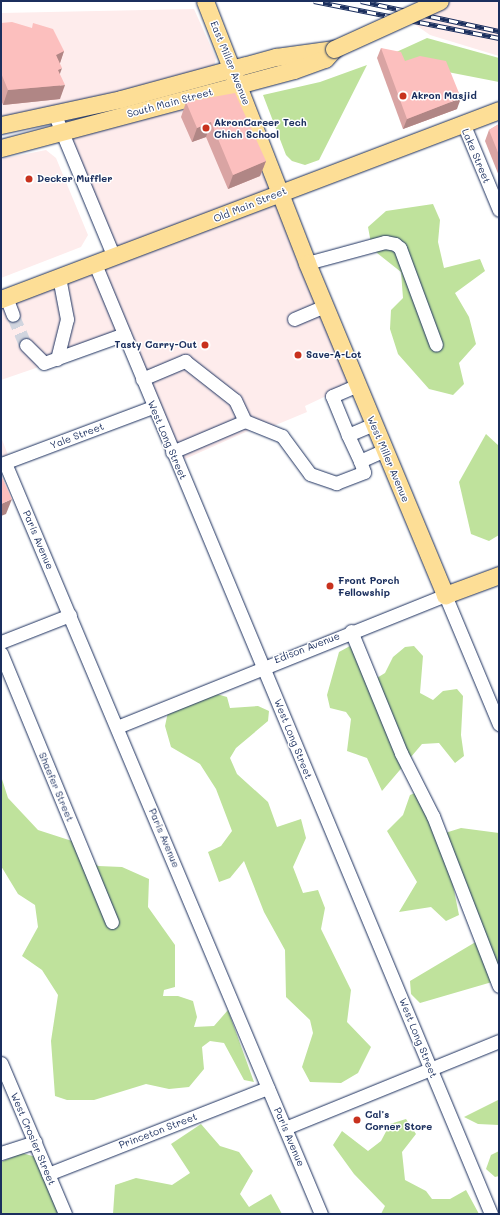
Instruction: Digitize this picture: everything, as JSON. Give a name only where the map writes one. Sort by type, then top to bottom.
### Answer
[{"type":"main road","name":"East Miller Avenue","points":[[205,1],[236,76],[279,193]]},
{"type":"main road","name":"South Main Street","points":[[1,125],[325,59],[334,48],[440,1]]},
{"type":"main road","name":"South Main Street","points":[[1,148],[62,133],[236,76]]},
{"type":"main road","name":"Old Main Street","points":[[3,298],[499,110]]},
{"type":"main road","name":"West Miller Avenue","points":[[279,193],[445,595]]},
{"type":"main road","name":"Edison Avenue","points":[[445,595],[499,575]]},
{"type":"street","points":[[54,113],[114,257]]},
{"type":"street","name":"Lake Street","points":[[462,123],[499,210]]},
{"type":"street","points":[[307,263],[385,242],[395,244],[400,248],[436,345]]},
{"type":"street","name":"West Long Street","points":[[95,264],[153,407],[264,666],[491,1214]]},
{"type":"street","points":[[57,359],[67,319],[59,277]]},
{"type":"street","points":[[3,298],[13,315]]},
{"type":"street","points":[[294,319],[325,306]]},
{"type":"street","points":[[26,345],[44,363],[124,334]]},
{"type":"street","points":[[142,379],[185,361],[235,400],[245,421],[282,436],[310,474],[323,481],[336,483],[364,472],[332,396],[358,385]]},
{"type":"street","name":"Yale Street","points":[[3,463],[153,407]]},
{"type":"street","points":[[172,452],[245,421]]},
{"type":"street","points":[[348,435],[374,424]]},
{"type":"street","points":[[360,461],[385,450]]},
{"type":"street","name":"Paris Avenue","points":[[3,463],[70,615],[321,1214]]},
{"type":"street","name":"Edison Avenue","points":[[117,727],[264,666],[445,595]]},
{"type":"street","name":"West Miller Avenue","points":[[445,595],[499,724]]},
{"type":"street","points":[[1,642],[70,615]]},
{"type":"street","points":[[351,631],[401,753],[432,816],[499,986]]},
{"type":"street","name":"Shaefer Street","points":[[1,653],[112,922]]},
{"type":"street","points":[[285,1128],[499,1041]]},
{"type":"street","name":"West Crosier Street","points":[[1,1063],[65,1214]]},
{"type":"street","name":"Princeton Street","points":[[48,1174],[268,1088]]},
{"type":"street","points":[[1,1153],[34,1142]]},
{"type":"shaded area","points":[[437,1],[499,1],[499,56],[430,35],[403,16]]},
{"type":"shaded area","points":[[194,9],[216,58],[214,67],[1,122],[1,13]]},
{"type":"shaded area","points":[[237,87],[274,191],[116,254],[66,134]]},
{"type":"shaded area","points":[[46,150],[56,158],[88,235],[81,247],[1,278],[1,159]]},
{"type":"shaded area","points":[[279,193],[356,382],[305,406],[307,412],[271,427],[266,423],[176,463],[95,264]]},
{"type":"shaded area","points":[[93,268],[120,339],[1,380],[1,302]]},
{"type":"shaded area","points":[[1,437],[8,455],[1,457]]},
{"type":"green space","points":[[427,38],[499,58],[499,82],[381,59]]},
{"type":"green space","points":[[367,65],[319,160],[305,165],[292,161],[286,155],[263,95],[320,82]]},
{"type":"green space","points":[[433,204],[440,220],[438,242],[444,268],[480,259],[485,271],[455,293],[469,317],[476,344],[459,363],[464,384],[453,395],[429,389],[398,354],[390,329],[391,310],[403,298],[401,272],[372,249],[368,227],[386,211]]},
{"type":"green space","points":[[486,434],[499,446],[499,535],[489,541],[471,534],[459,482]]},
{"type":"green space","points":[[350,646],[372,681],[385,673],[393,657],[405,647],[414,646],[423,656],[420,693],[433,700],[443,691],[457,689],[463,696],[461,735],[464,756],[455,763],[439,743],[422,744],[382,791],[367,758],[347,751],[351,719],[346,712],[330,708],[327,695],[339,652]]},
{"type":"green space","points":[[213,693],[227,697],[230,708],[258,706],[269,711],[268,721],[236,748],[230,758],[237,774],[268,802],[277,827],[301,819],[306,838],[293,867],[303,893],[318,890],[325,908],[321,929],[351,990],[347,1022],[371,1047],[358,1073],[341,1083],[310,1082],[302,1067],[313,1033],[310,1020],[286,997],[285,950],[264,912],[244,861],[230,878],[219,882],[208,852],[221,846],[232,831],[216,789],[200,764],[171,747],[165,726],[168,712]]},
{"type":"green space","points":[[1,776],[8,798],[38,830],[72,841],[98,866],[122,867],[149,879],[148,907],[175,945],[175,987],[164,990],[163,996],[178,996],[193,1001],[197,1017],[194,1027],[214,1026],[228,1010],[254,1082],[244,1080],[224,1043],[210,1041],[202,1047],[204,1069],[189,1087],[169,1089],[146,1084],[94,1100],[67,1100],[55,1096],[51,1041],[58,995],[42,970],[22,956],[38,927],[35,905],[18,894],[1,866]]},
{"type":"green space","points":[[415,793],[445,833],[461,828],[499,833],[499,980],[420,1003],[411,994],[410,981],[484,937],[464,880],[452,880],[459,915],[446,921],[431,907],[399,912],[417,882],[387,831],[403,815],[410,795]]},
{"type":"green space","points":[[499,1096],[499,1125],[478,1124],[464,1117],[498,1100]]},
{"type":"green space","points":[[406,1119],[416,1134],[402,1152],[405,1180],[426,1191],[432,1199],[450,1199],[466,1190],[479,1214],[381,1214],[385,1206],[354,1174],[333,1145],[342,1131],[368,1151],[381,1141],[390,1124]]},
{"type":"green space","points":[[201,1124],[220,1146],[239,1152],[253,1171],[240,1194],[249,1207],[271,1194],[282,1214],[113,1214],[115,1185],[136,1178],[172,1185],[190,1173],[171,1144]]},
{"type":"green space","points":[[499,1151],[499,1176],[495,1177],[486,1169],[491,1155]]},
{"type":"green space","points":[[22,1153],[36,1157],[60,1214],[1,1214],[1,1162]]},
{"type":"building","points":[[12,22],[32,28],[33,23],[53,29],[64,51],[56,55],[62,68],[58,70],[65,85],[8,90],[1,73],[1,23]]},
{"type":"building","points":[[381,48],[401,52],[405,61],[420,56],[446,61],[461,98],[407,119]]},
{"type":"building","points":[[235,93],[266,161],[233,175],[211,122],[197,128],[186,102]]},
{"type":"building","points":[[499,124],[499,155],[489,130]]},
{"type":"building","points":[[1,475],[12,499],[1,504]]},
{"type":"tunnel","points":[[13,315],[26,345]]},
{"type":"railway","points":[[314,1],[499,38]]},
{"type":"railway","points":[[361,1],[499,31]]},
{"type":"place","name":"Akron Masjid","points":[[403,96]]},
{"type":"place","name":"AkronCareer Tech Chich School","points":[[206,128]]},
{"type":"place","name":"Decker Muffler","points":[[29,179]]},
{"type":"place","name":"Tasty Carry-Out","points":[[205,345]]},
{"type":"place","name":"Save-A-Lot","points":[[298,355]]},
{"type":"place","name":"Front Porch Fellowship","points":[[330,586]]},
{"type":"place","name":"Cal’s Corner Store","points":[[357,1120]]}]
